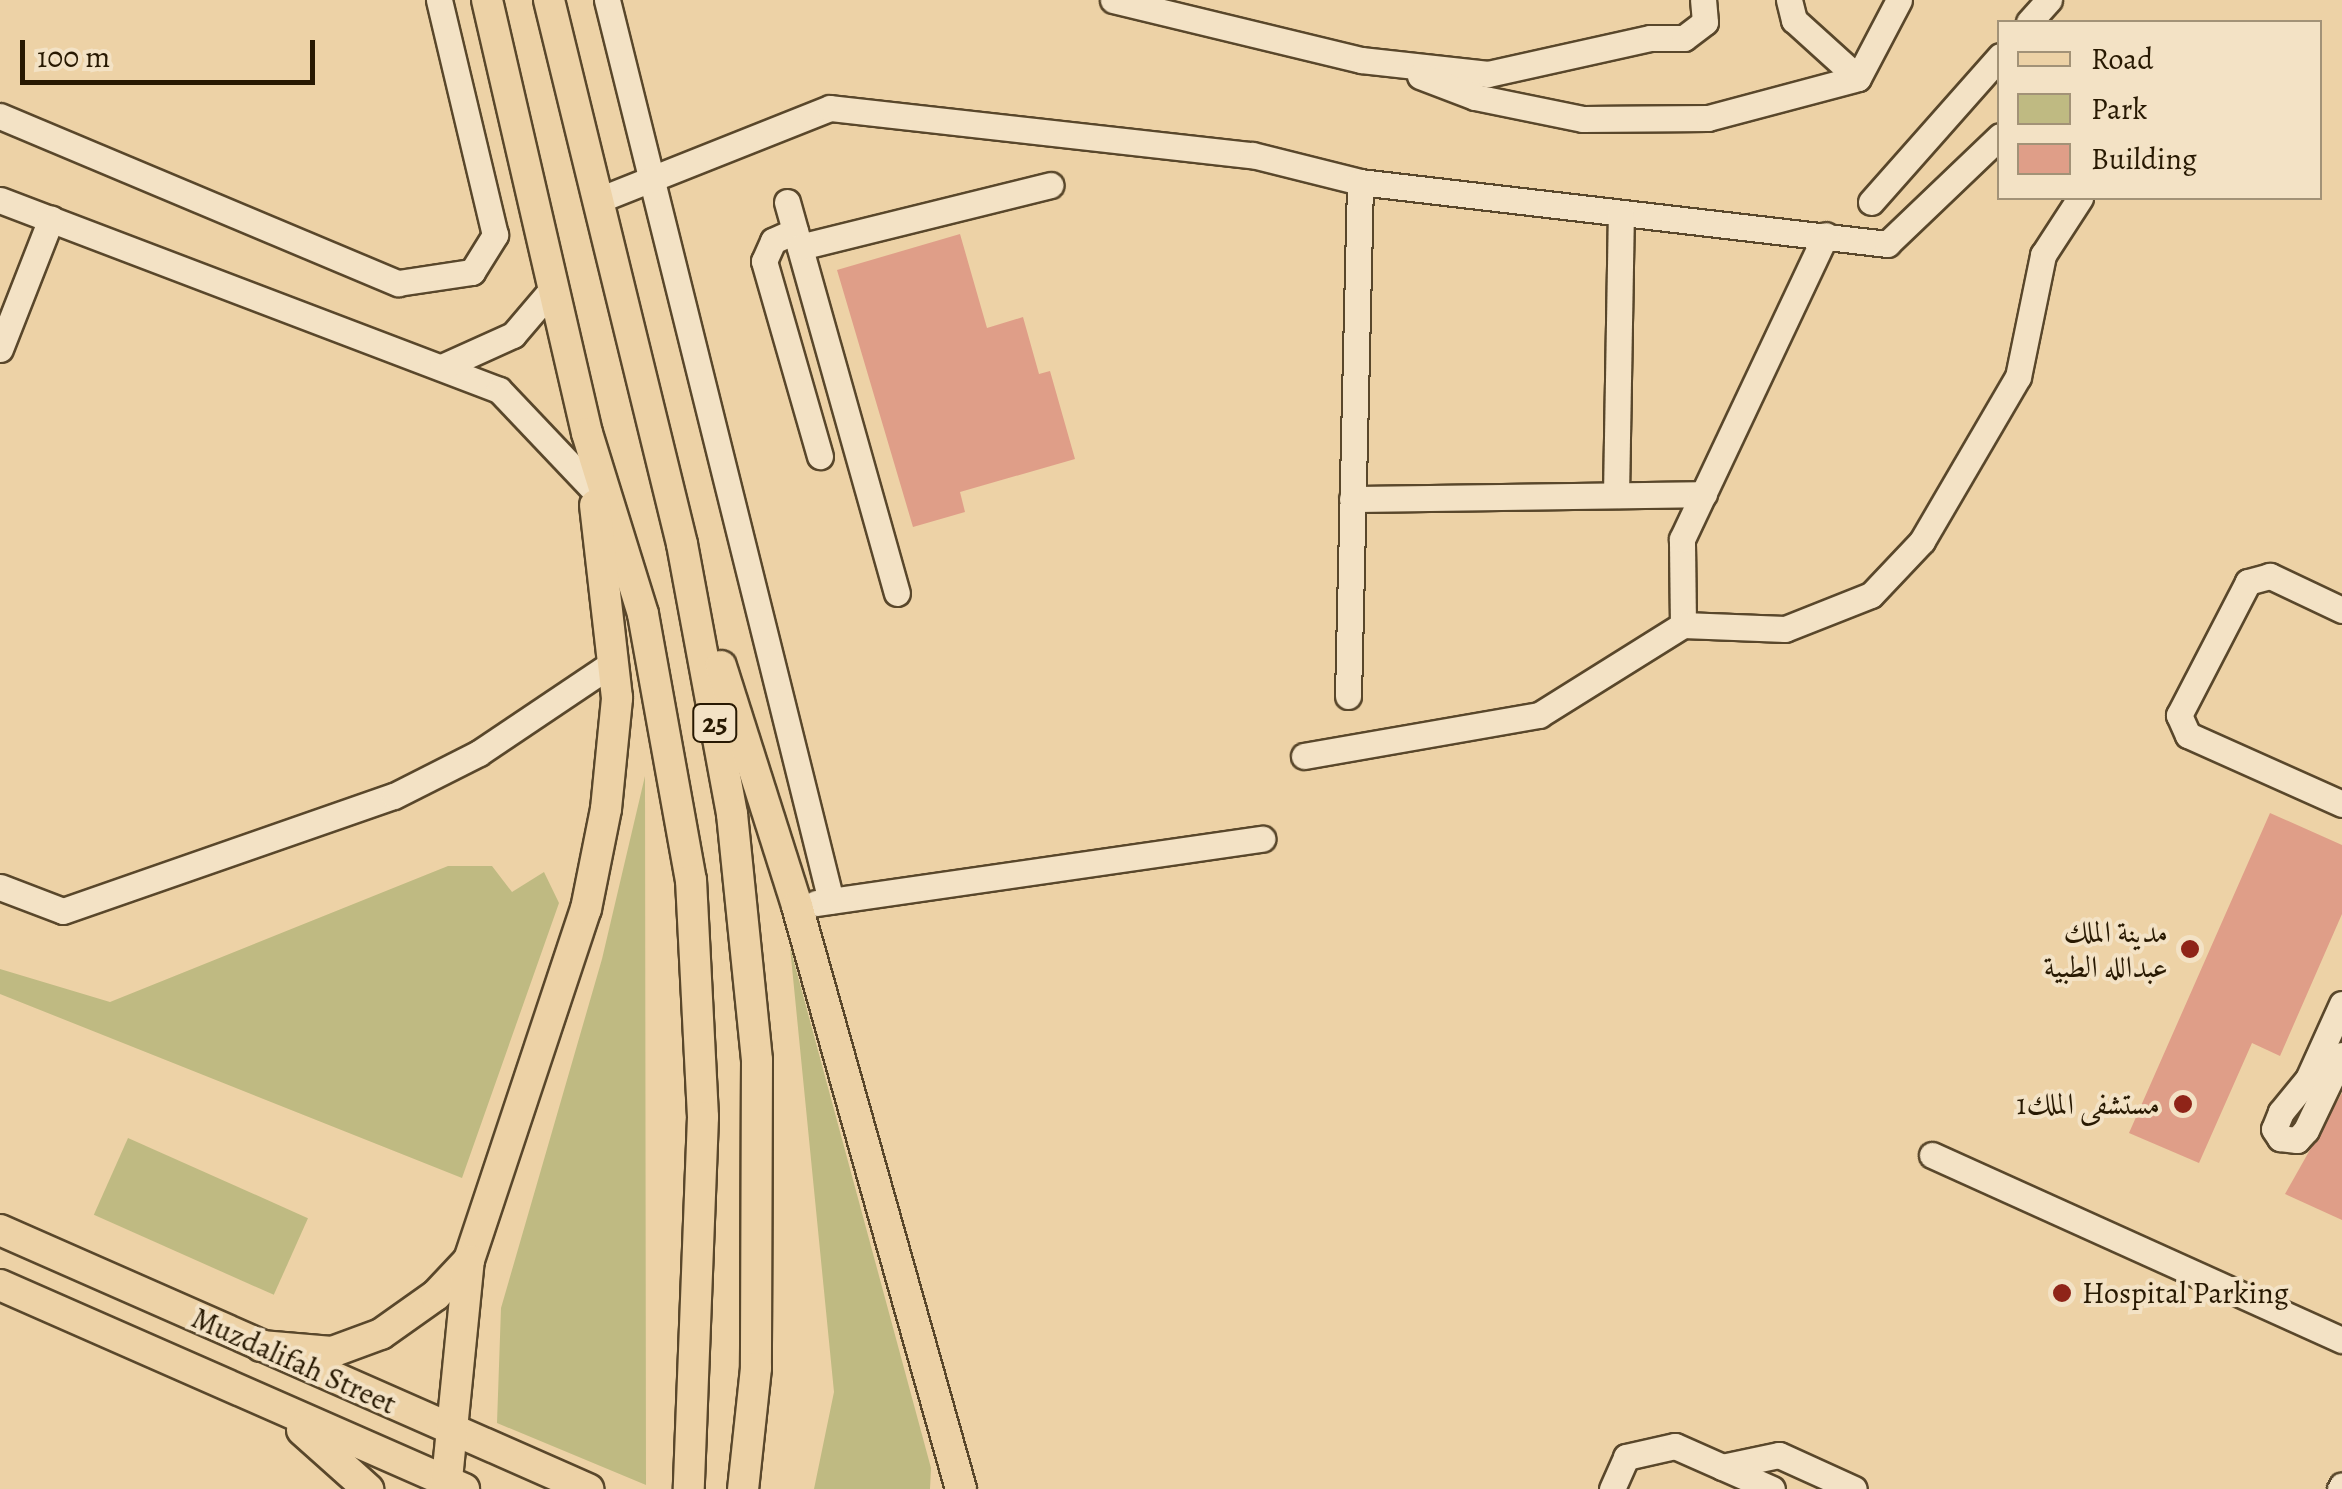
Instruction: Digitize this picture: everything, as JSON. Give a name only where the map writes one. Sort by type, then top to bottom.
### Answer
[{"type":"main road","name":"25","points":[[487,0],[587,433],[643,614],[691,880],[703,1118],[694,1443],[689,1489]]},
{"type":"main road","name":"25","points":[[549,0],[602,199],[682,544],[732,814],[757,1060],[756,1368],[745,1476]]},
{"type":"main road","points":[[452,1486],[453,1431],[469,1260],[586,909],[606,809],[617,698],[587,433]]},
{"type":"main road","points":[[682,544],[796,906],[961,1489]]},
{"type":"main road","name":"Muzdalifah Street","points":[[0,1230],[588,1489]]},
{"type":"main road","points":[[261,1346],[332,1352],[382,1334],[436,1295],[469,1260]]},
{"type":"main road","name":"Muzdalifah Street","points":[[10,1291],[452,1486]]},
{"type":"main road","points":[[250,1394],[324,1444],[368,1489]]},
{"type":"main road","points":[[947,1443],[950,1489]]},
{"type":"street","points":[[0,116],[398,284],[472,272],[495,235],[439,0]]},
{"type":"street","points":[[607,0],[830,901]]},
{"type":"street","points":[[1113,0],[1387,63],[1488,74],[1650,38],[1684,38],[1705,22],[1703,0]]},
{"type":"street","points":[[1789,0],[1794,20],[1858,78]]},
{"type":"street","points":[[1387,63],[1475,98],[1583,119],[1708,118],[1858,78],[1898,0]]},
{"type":"street","points":[[2031,20],[2049,0]]},
{"type":"street","points":[[1871,202],[1997,59]]},
{"type":"street","points":[[602,199],[648,175],[830,108],[1252,155],[1360,182],[1886,244],[1997,139]]},
{"type":"street","points":[[1348,696],[1360,182]]},
{"type":"street","points":[[820,456],[764,261],[773,240],[797,239],[1050,185]]},
{"type":"street","points":[[0,200],[498,390],[593,489]]},
{"type":"street","points":[[1304,756],[1539,715],[1683,625],[1785,629],[1871,595],[1910,555],[1972,463],[2018,376],[2042,255],[2079,200]]},
{"type":"street","points":[[786,202],[898,593]]},
{"type":"street","points":[[1616,495],[1621,214]]},
{"type":"street","points":[[0,348],[51,219]]},
{"type":"street","points":[[1683,625],[1682,539],[1826,236]]},
{"type":"street","points":[[442,367],[512,336],[554,288]]},
{"type":"street","points":[[1352,500],[1704,494]]},
{"type":"street","points":[[2342,610],[2270,576],[2248,582],[2179,715],[2188,735],[2342,804]]},
{"type":"street","points":[[0,887],[63,911],[394,796],[479,753],[613,663]]},
{"type":"street","points":[[796,906],[1262,839]]},
{"type":"street","points":[[2342,1004],[2308,1080],[2281,1112],[2274,1129],[2280,1138],[2297,1140],[2306,1130],[2342,1055]]},
{"type":"street","points":[[1932,1155],[2342,1340]]},
{"type":"street","points":[[1612,1489],[1626,1457],[1675,1446],[1772,1489]]},
{"type":"street","points":[[1722,1467],[1779,1455],[1854,1489]]},
{"type":"green space","points":[[645,776],[646,1485],[497,1423],[501,1308],[602,959]]},
{"type":"green space","points":[[448,866],[492,866],[512,892],[544,872],[559,903],[462,1178],[0,994],[0,969],[110,1002]]},
{"type":"green space","points":[[790,947],[931,1468],[930,1489],[814,1489],[834,1392]]},
{"type":"green space","points":[[128,1138],[308,1218],[274,1295],[94,1215]]},
{"type":"building","points":[[960,234],[987,328],[1023,317],[1039,374],[1050,371],[1075,459],[960,492],[965,512],[913,527],[837,270]]},
{"type":"building","points":[[2270,813],[2342,845],[2342,914],[2280,1056],[2252,1043],[2199,1163],[2129,1133]]},
{"type":"building","points":[[2342,1093],[2342,1220],[2285,1194]]},
{"type":"place","name":"مدينة الملك عبدالله الطبية","points":[[2190,949]]},
{"type":"place","name":"مستشفى الملك1","points":[[2183,1104]]},
{"type":"place","name":"Hospital Parking","points":[[2062,1293]]}]
